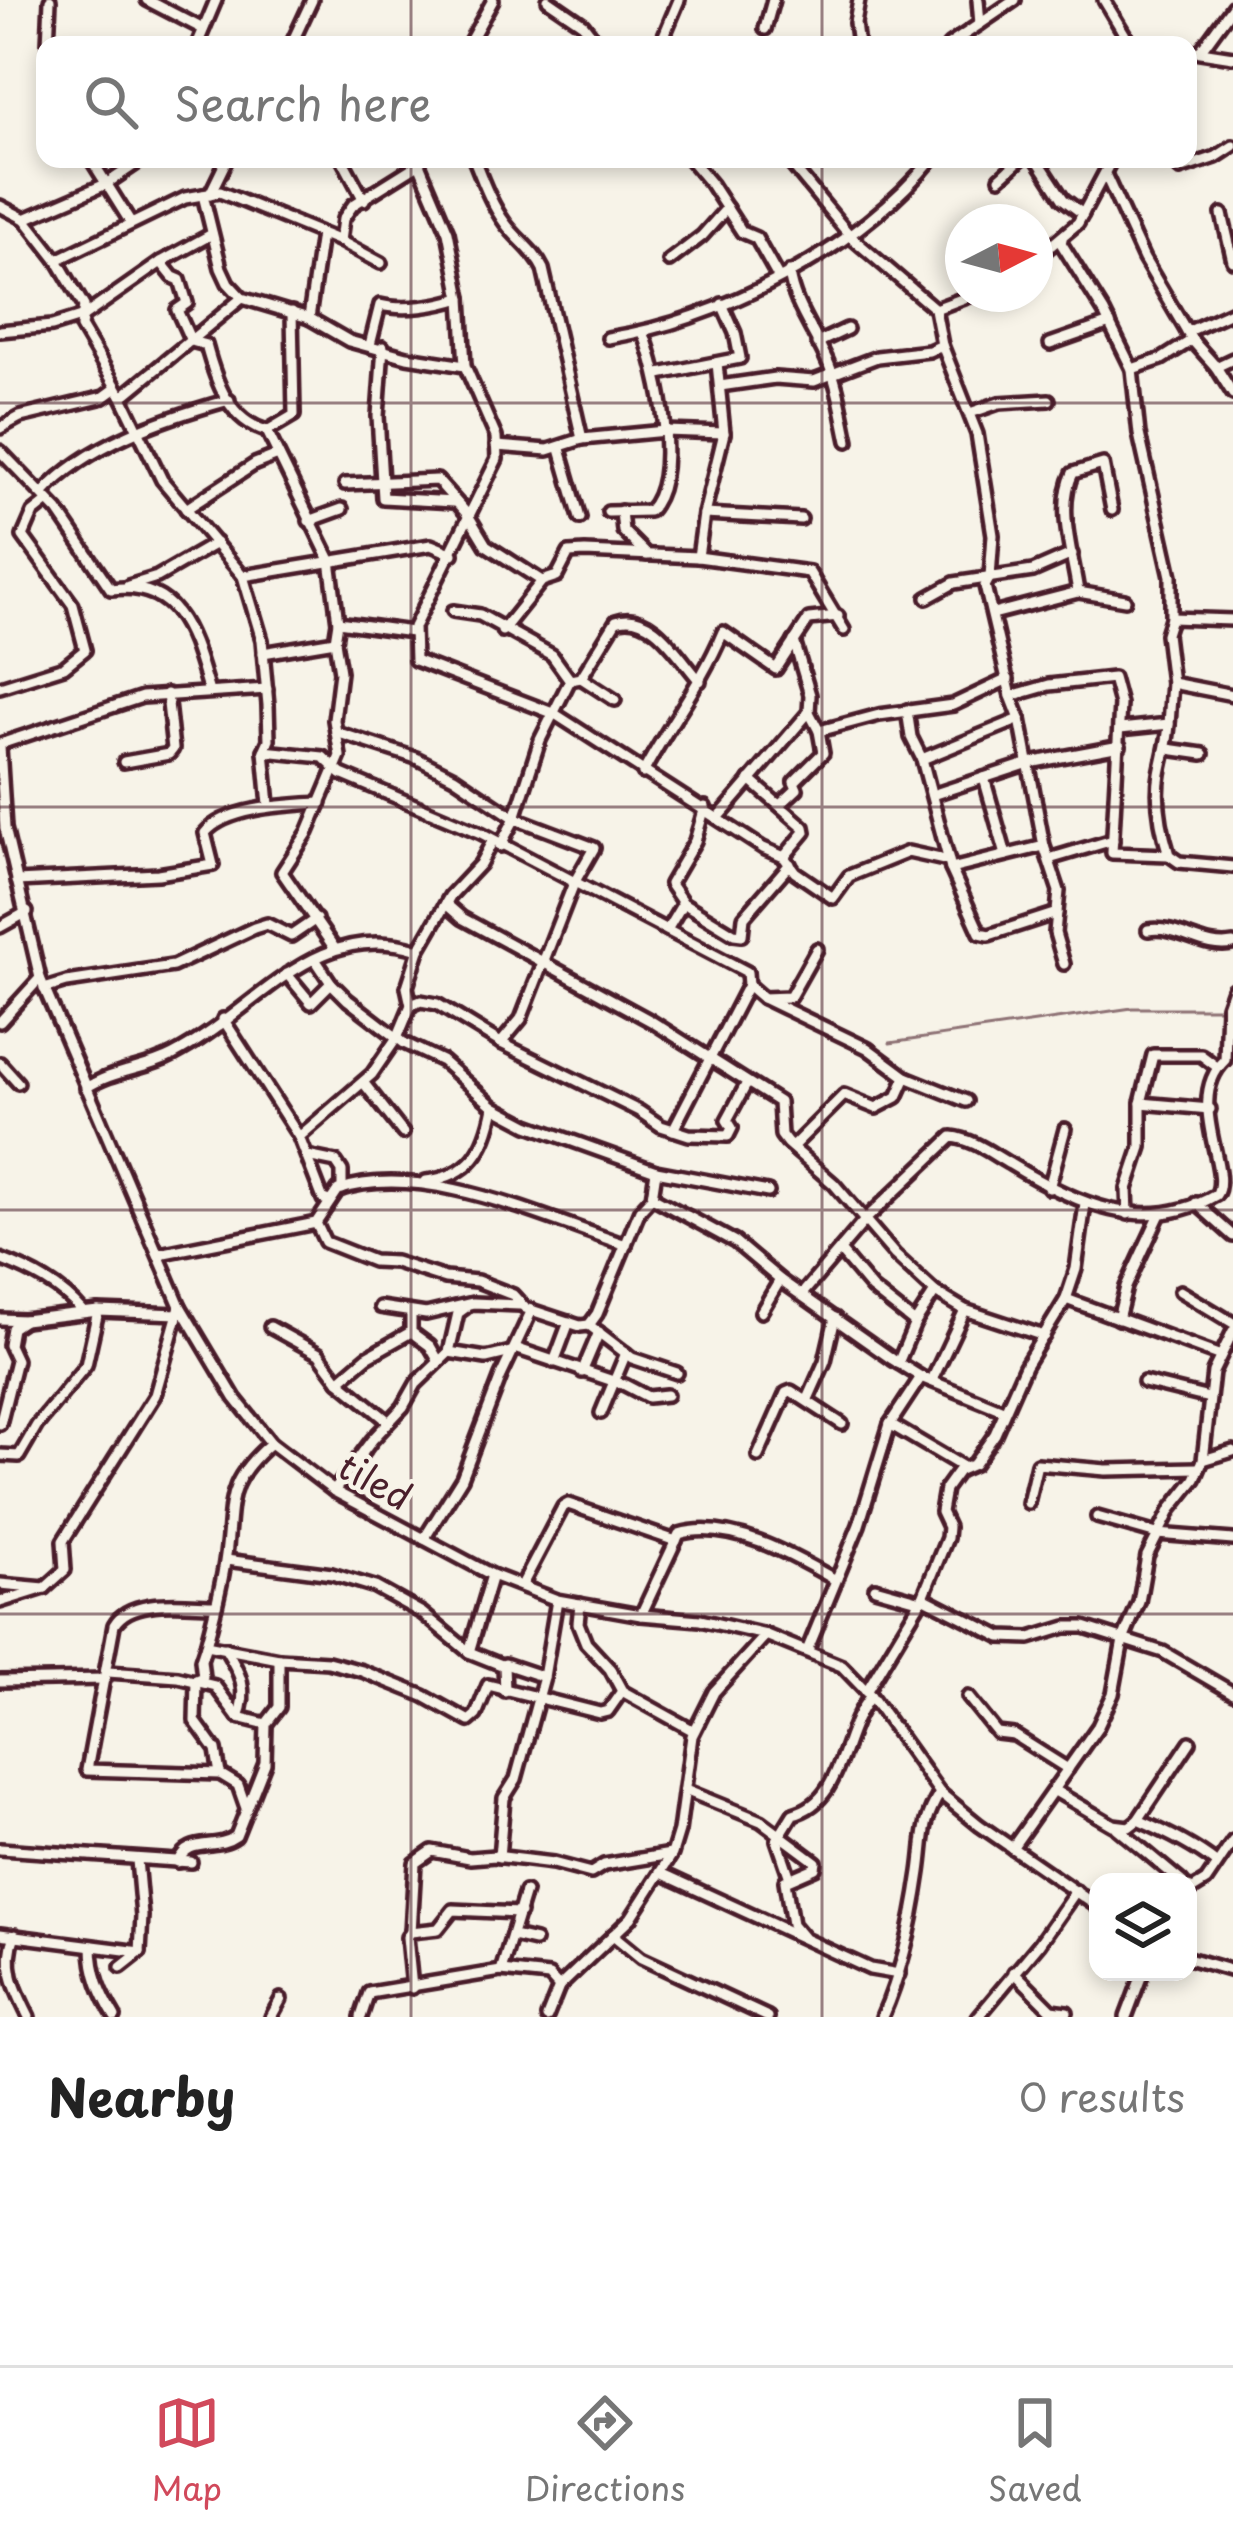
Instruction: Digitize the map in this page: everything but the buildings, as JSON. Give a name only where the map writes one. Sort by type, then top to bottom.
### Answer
[{"type":"street","points":[[50,0],[51,36]]},
{"type":"street","points":[[147,0],[202,29]]},
{"type":"street","points":[[200,36],[216,0]]},
{"type":"street","points":[[295,36],[312,0]]},
{"type":"street","points":[[473,36],[493,0]]},
{"type":"street","points":[[548,0],[592,36]]},
{"type":"street","points":[[664,36],[679,0]]},
{"type":"street","points":[[765,29],[773,0]]},
{"type":"street","points":[[857,36],[860,0]]},
{"type":"street","points":[[977,0],[980,25]]},
{"type":"street","points":[[964,36],[1016,0]]},
{"type":"street","points":[[1104,0],[1126,36]]},
{"type":"street","points":[[1201,50],[1233,6]]},
{"type":"street","points":[[1197,50],[1233,57]]},
{"type":"street","points":[[1197,163],[1233,146]]},
{"type":"street","points":[[96,168],[131,223]]},
{"type":"street","points":[[25,219],[106,184],[130,168]]},
{"type":"street","points":[[221,168],[206,194],[212,234],[221,268],[242,298],[292,311],[349,340],[406,357],[465,366]]},
{"type":"street","points":[[347,168],[364,200]]},
{"type":"street","points":[[340,241],[343,219],[353,205],[408,168]]},
{"type":"street","points":[[421,168],[448,232],[461,298],[465,366],[496,446],[494,472],[412,632],[415,660],[555,714],[643,773],[705,807],[835,898],[849,876],[908,852],[950,865],[1044,846]]},
{"type":"street","points":[[478,168],[501,218],[520,243],[536,254],[543,268],[582,440]]},
{"type":"street","points":[[696,168],[742,232],[756,238],[783,274],[811,323],[832,372],[848,441]]},
{"type":"street","points":[[795,168],[850,237],[935,309],[942,345],[970,413],[993,535],[985,586],[1020,719],[1044,846],[1059,891],[1055,933],[1064,964]]},
{"type":"street","points":[[608,338],[643,332],[722,304],[783,274],[850,237],[923,168]]},
{"type":"street","points":[[1000,178],[1011,168]]},
{"type":"street","points":[[1043,168],[1063,199],[1083,214]]},
{"type":"street","points":[[1053,246],[1083,214],[1109,168]]},
{"type":"street","points":[[1106,176],[1144,259],[1190,336],[1233,394]]},
{"type":"street","points":[[57,260],[185,198],[206,194],[237,197],[382,263]]},
{"type":"street","points":[[0,206],[25,219],[57,260],[80,296],[81,327],[162,480],[243,576],[267,689],[268,805]]},
{"type":"street","points":[[669,261],[702,236],[727,208]]},
{"type":"street","points":[[1222,214],[1233,261]]},
{"type":"street","points":[[0,331],[52,326],[84,316],[161,262],[212,234]]},
{"type":"street","points":[[309,318],[321,234]]},
{"type":"street","points":[[1063,238],[1061,243],[1132,368],[1139,434],[1171,576],[1171,618],[1166,634],[1172,683],[1159,808],[1168,855]]},
{"type":"street","points":[[161,262],[180,280],[187,303],[176,310],[191,341],[206,346],[242,423],[267,431],[330,560],[338,622],[336,732],[341,748],[336,774],[295,856],[281,872],[334,949]]},
{"type":"street","points":[[0,428],[20,417],[118,393],[242,298]]},
{"type":"street","points":[[454,502],[387,500],[381,492],[376,346],[380,305],[428,306],[461,298]]},
{"type":"street","points":[[659,374],[740,358],[722,304]]},
{"type":"street","points":[[935,309],[945,305]]},
{"type":"street","points":[[267,431],[294,415],[292,311]]},
{"type":"street","points":[[1132,368],[1162,359],[1233,311]]},
{"type":"street","points":[[1049,344],[1110,323]]},
{"type":"street","points":[[818,343],[847,329]]},
{"type":"street","points":[[608,512],[649,511],[663,490],[659,374],[643,332]]},
{"type":"street","points":[[720,386],[775,378],[814,381],[877,358],[942,345]]},
{"type":"street","points":[[1216,367],[1233,359]]},
{"type":"street","points":[[698,557],[724,433],[716,363]]},
{"type":"street","points":[[0,688],[64,667],[85,650],[73,605],[23,536],[45,497],[80,461],[139,432],[229,400]]},
{"type":"street","points":[[970,413],[999,403],[1049,400]]},
{"type":"street","points":[[496,446],[560,449],[582,440],[664,431],[724,433]]},
{"type":"street","points":[[560,449],[580,518]]},
{"type":"street","points":[[0,452],[45,497],[92,556],[111,590],[157,577],[216,543]]},
{"type":"street","points":[[186,509],[255,464],[278,455]]},
{"type":"street","points":[[1078,592],[1066,487],[1073,472],[1103,464],[1112,510]]},
{"type":"street","points":[[345,484],[437,480],[468,515],[485,545],[542,581]]},
{"type":"street","points":[[309,520],[342,509]]},
{"type":"street","points":[[621,511],[623,531],[647,555]]},
{"type":"street","points":[[704,514],[802,519]]},
{"type":"street","points":[[243,576],[431,545],[452,554]]},
{"type":"street","points":[[502,631],[542,581],[557,576],[569,553],[698,557],[809,572],[844,630]]},
{"type":"street","points":[[928,598],[954,583],[1033,571],[1072,554]]},
{"type":"street","points":[[123,588],[158,595],[186,619],[209,692]]},
{"type":"street","points":[[993,614],[1078,592],[1125,600]]},
{"type":"street","points":[[453,611],[480,615],[552,655],[576,679],[615,700]]},
{"type":"street","points":[[643,773],[665,730],[700,681],[723,632],[776,669],[809,619],[838,616]]},
{"type":"street","points":[[415,1003],[406,987],[419,950],[446,904],[515,818],[540,740],[605,633],[623,617],[656,629],[700,681]]},
{"type":"street","points":[[1171,618],[1233,620]]},
{"type":"street","points":[[338,622],[412,632]]},
{"type":"street","points":[[263,653],[335,641]]},
{"type":"street","points":[[782,804],[797,789],[794,782],[823,753],[794,641]]},
{"type":"street","points":[[1011,696],[1049,685],[1113,678],[1120,704],[1120,746],[1112,853],[1168,855],[1179,862],[1233,867]]},
{"type":"street","points":[[819,731],[907,710],[953,705],[1008,679]]},
{"type":"street","points":[[1172,683],[1233,695]]},
{"type":"street","points":[[0,746],[142,697],[267,689]]},
{"type":"street","points":[[124,762],[169,754],[173,749],[167,694]]},
{"type":"street","points":[[907,710],[950,865],[980,933],[989,935],[1057,913]]},
{"type":"street","points":[[719,817],[809,712]]},
{"type":"street","points":[[922,759],[1020,719]]},
{"type":"street","points":[[1120,730],[1169,724]]},
{"type":"street","points":[[336,732],[416,758],[515,818],[594,848],[574,883],[521,1019],[501,1043]]},
{"type":"street","name":"tiled","points":[[0,746],[5,828],[42,984],[180,1310],[235,1398],[271,1443],[334,1491],[492,1575],[556,1600],[700,1620],[766,1635],[842,1666],[940,1793],[1089,1900]]},
{"type":"street","points":[[266,746],[278,753],[322,758],[336,774],[481,833],[747,971],[748,985],[673,1130]]},
{"type":"street","points":[[932,795],[1029,763],[1120,746]]},
{"type":"street","points":[[1168,749],[1203,754]]},
{"type":"street","points":[[984,778],[1006,855]]},
{"type":"street","points":[[705,807],[695,841],[670,884],[683,903],[742,935],[745,917],[805,832],[782,804],[750,780]]},
{"type":"street","points":[[17,881],[158,874],[212,865],[205,833],[210,826],[268,805],[321,803]]},
{"type":"street","points":[[1049,859],[1114,840]]},
{"type":"street","points":[[667,930],[683,903]]},
{"type":"street","points":[[446,904],[651,1021],[779,1102],[781,1135],[935,1292],[965,1310],[1044,1336]]},
{"type":"street","points":[[0,927],[27,912]]},
{"type":"street","points":[[0,1022],[42,984],[173,966],[254,928],[267,924],[291,936],[316,919]]},
{"type":"street","points":[[1148,930],[1172,930],[1218,947],[1233,944]]},
{"type":"street","points":[[327,937],[319,957],[331,983],[416,1050],[442,1061],[494,1107],[656,1171],[768,1192]]},
{"type":"street","points":[[86,1088],[108,1075],[171,1057],[286,974],[334,949],[393,941],[419,950]]},
{"type":"street","points":[[763,998],[790,997],[817,949]]},
{"type":"street","points":[[286,974],[310,1003],[331,983]]},
{"type":"street","points":[[748,985],[763,998],[867,1048],[906,1077],[966,1101]]},
{"type":"street","points":[[802,1294],[866,1219],[952,1137],[971,1142],[1085,1204],[1128,1214],[1159,1216],[1221,1192],[1231,1181],[1210,1109],[1217,1067],[1225,1060],[1227,1006],[1233,988]]},
{"type":"street","points":[[415,1003],[437,1004],[501,1043],[689,1135],[728,1136],[732,1128],[727,1120],[747,1083]]},
{"type":"street","points":[[299,1137],[363,1082],[398,1036],[415,1003]]},
{"type":"street","points":[[223,1019],[299,1137],[322,1199],[330,1201]]},
{"type":"street","points":[[1128,1214],[1127,1189],[1142,1147],[1141,1103],[1153,1055],[1201,1055],[1217,1067]]},
{"type":"street","points":[[0,1063],[19,1083]]},
{"type":"street","points":[[792,1147],[844,1095],[876,1108],[897,1097],[906,1077]]},
{"type":"street","points":[[363,1082],[403,1133]]},
{"type":"street","points":[[1141,1103],[1210,1109]]},
{"type":"street","points":[[415,1182],[447,1178],[475,1161],[494,1107]]},
{"type":"street","points":[[1049,1188],[1065,1129]]},
{"type":"street","points":[[308,1156],[336,1162],[342,1171],[342,1189]]},
{"type":"street","points":[[589,1324],[640,1210],[652,1197],[656,1171]]},
{"type":"street","points":[[159,1254],[316,1223],[342,1189],[384,1180],[483,1198],[626,1245]]},
{"type":"street","points":[[652,1197],[736,1242],[779,1280],[898,1363],[1003,1409]]},
{"type":"street","points":[[1196,1203],[1233,1236]]},
{"type":"street","points":[[790,1878],[780,1834],[794,1814],[821,1800],[858,1711],[920,1599],[948,1531],[941,1518],[945,1490],[964,1468],[974,1464],[995,1434],[1025,1366],[1066,1299],[1076,1269],[1085,1204]]},
{"type":"street","points":[[1118,1319],[1126,1287],[1159,1216]]},
{"type":"street","points":[[316,1223],[325,1242],[373,1261],[477,1281],[513,1295],[528,1309]]},
{"type":"street","points":[[840,1251],[872,1289],[915,1323]]},
{"type":"street","points":[[0,1258],[70,1296],[83,1312]]},
{"type":"street","points":[[760,1312],[779,1280]]},
{"type":"street","points":[[1012,1849],[1098,1726],[1113,1694],[1147,1556],[1201,1464],[1218,1355],[1233,1327],[1180,1291]]},
{"type":"street","points":[[898,1363],[935,1292]]},
{"type":"street","points":[[1066,1299],[1218,1355]]},
{"type":"street","points":[[334,1491],[388,1421],[404,1408],[416,1384],[449,1352],[458,1313],[472,1303],[517,1303],[569,1322],[589,1324],[643,1363],[677,1373]]},
{"type":"street","points":[[380,1306],[426,1314],[453,1305],[465,1307]]},
{"type":"street","points":[[424,1539],[462,1478],[528,1309]]},
{"type":"street","points":[[0,1318],[180,1310],[155,1395],[63,1541],[65,1570],[44,1588],[0,1602]]},
{"type":"street","points":[[807,1651],[859,1525],[890,1424],[926,1378],[965,1310]]},
{"type":"street","points":[[0,1455],[19,1456],[37,1425],[86,1365],[98,1311]]},
{"type":"street","points":[[411,1313],[411,1332]]},
{"type":"street","points":[[808,1400],[825,1361],[835,1318]]},
{"type":"street","points":[[0,1424],[16,1360],[9,1345],[12,1328],[24,1320]]},
{"type":"street","points":[[554,1361],[569,1322]]},
{"type":"street","points":[[270,1328],[311,1348],[339,1381],[388,1421]]},
{"type":"street","points":[[411,1332],[430,1346],[438,1360]]},
{"type":"street","points":[[339,1381],[367,1357],[411,1332]]},
{"type":"street","points":[[582,1372],[599,1332]]},
{"type":"street","points":[[449,1352],[486,1358],[513,1350],[648,1397],[667,1395]]},
{"type":"street","points":[[601,1413],[626,1352]]},
{"type":"street","points":[[1144,1382],[1209,1398]]},
{"type":"street","points":[[758,1456],[791,1391],[842,1424]]},
{"type":"street","points":[[890,1424],[964,1468]]},
{"type":"street","points":[[196,1680],[203,1677],[201,1660],[226,1560],[228,1506],[234,1487],[252,1459],[271,1443]]},
{"type":"street","points":[[1028,1503],[1036,1464],[1106,1471],[1201,1464],[1233,1451]]},
{"type":"street","points":[[522,1586],[568,1504],[676,1541]]},
{"type":"street","points":[[1097,1517],[1156,1534],[1233,1540]]},
{"type":"street","points":[[641,1615],[679,1534],[686,1531],[705,1530],[750,1540],[834,1579]]},
{"type":"street","points":[[226,1560],[332,1574],[375,1587],[422,1613],[469,1652],[544,1677]]},
{"type":"street","points":[[469,1652],[492,1575]]},
{"type":"street","points":[[0,1584],[44,1588]]},
{"type":"street","points":[[875,1588],[920,1599],[1001,1637],[1030,1638],[1066,1627],[1084,1628],[1163,1652],[1233,1693]]},
{"type":"street","points":[[499,1857],[504,1798],[516,1779],[544,1677],[556,1600]]},
{"type":"street","points":[[216,1604],[142,1606],[119,1616],[87,1770],[220,1774],[238,1785],[246,1808]]},
{"type":"street","points":[[580,1604],[578,1623],[586,1642],[622,1691],[694,1730]]},
{"type":"street","points":[[568,2017],[549,2014],[559,1987],[631,1918],[661,1873],[672,1854],[694,1730],[715,1692],[766,1635]]},
{"type":"street","points":[[206,1646],[362,1671],[469,1721],[488,1684],[600,1713],[608,1711],[622,1691]]},
{"type":"street","points":[[225,1648],[242,1676],[246,1698],[238,1718]]},
{"type":"street","points":[[178,1862],[195,1844],[232,1840],[265,1762],[266,1724],[280,1707],[280,1659]]},
{"type":"street","points":[[495,1660],[506,1669],[505,1691]]},
{"type":"street","points":[[0,1681],[106,1676],[196,1680],[215,1686],[238,1718],[266,1724]]},
{"type":"street","points":[[196,1680],[195,1721],[216,1750],[220,1774]]},
{"type":"street","points":[[968,1697],[997,1733],[1014,1735],[1068,1769]]},
{"type":"street","points":[[1113,1825],[1129,1827],[1138,1820],[1190,1742]]},
{"type":"street","points":[[685,1790],[761,1821],[818,1866],[790,1878],[785,1887],[789,1915],[804,1939]]},
{"type":"street","points":[[1055,1791],[1113,1825],[1172,1873]]},
{"type":"street","points":[[882,2017],[899,1974],[921,1870],[923,1820],[940,1793]]},
{"type":"street","points":[[1138,1820],[1196,1847],[1217,1864]]},
{"type":"street","points":[[1197,1886],[1233,1841]]},
{"type":"street","points":[[0,1849],[191,1862]]},
{"type":"street","points":[[412,1988],[407,1937],[415,1863],[420,1857],[443,1851],[592,1873],[604,1865],[672,1854]]},
{"type":"street","points":[[121,1967],[140,1952],[137,1860]]},
{"type":"street","points":[[661,1873],[870,1969],[899,1974]]},
{"type":"street","points":[[977,2017],[1040,1944],[1076,1891]]},
{"type":"street","points":[[500,1971],[525,1892]]},
{"type":"street","points":[[411,1932],[438,1929],[453,1910],[520,1913]]},
{"type":"street","points":[[0,1934],[140,1952]]},
{"type":"street","points":[[15,1935],[6,1982],[28,2017]]},
{"type":"street","points":[[613,1935],[641,1958],[767,2017]]},
{"type":"street","points":[[513,1936],[535,1941]]},
{"type":"street","points":[[92,1946],[92,1965],[115,2017]]},
{"type":"street","points":[[1197,1961],[1233,1971]]},
{"type":"street","points":[[362,2017],[369,1994],[500,1971],[550,1976],[559,1987]]},
{"type":"street","points":[[1014,1972],[1052,2011],[1067,2012]]},
{"type":"street","points":[[1126,2017],[1140,1981]]},
{"type":"street","points":[[271,2017],[280,1999]]},
{"type":"waterway","points":[[890,1043],[1132,1008],[1222,1008]]}]
